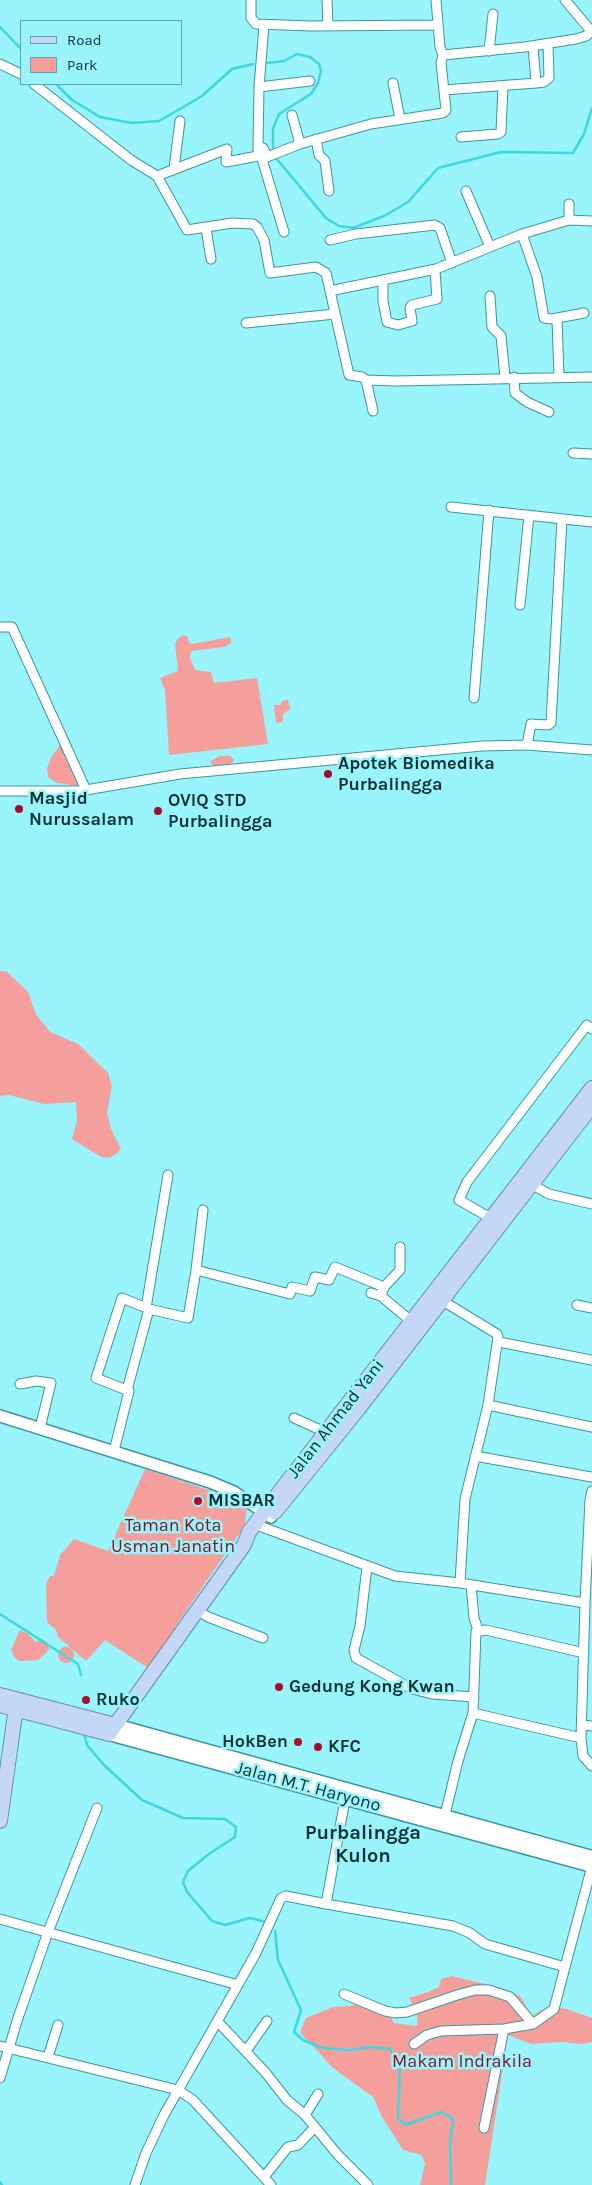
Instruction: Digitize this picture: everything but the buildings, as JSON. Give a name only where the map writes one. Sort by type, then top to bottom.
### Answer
[{"type":"main road","name":"Jalan Ahmad Yani","points":[[527,1181],[592,1088]]},
{"type":"main road","name":"Jalan Ahmad Yani","points":[[112,1729],[244,1545],[251,1540],[258,1526],[527,1181],[592,1106]]},
{"type":"main road","name":"Jalan Ahmad Yani","points":[[268,1514],[326,1432],[412,1321],[437,1297]]},
{"type":"main road","points":[[0,1695],[16,1704],[112,1729]]},
{"type":"main road","points":[[0,1705],[16,1704]]},
{"type":"main road","points":[[0,1822],[16,1704]]},
{"type":"main road","name":"Jalan M.T. Haryono","points":[[112,1729],[346,1793],[592,1866]]},
{"type":"main road","name":"Jalan M.T. Haryono","points":[[346,1793],[445,1815],[592,1857]]},
{"type":"street","points":[[251,0],[252,21],[264,25],[438,25]]},
{"type":"street","points":[[327,0],[328,26]]},
{"type":"street","points":[[284,232],[262,159],[300,144],[371,124],[445,112],[441,63],[443,55],[440,47],[436,0]]},
{"type":"street","points":[[443,55],[548,44],[590,33],[565,0]]},
{"type":"street","points":[[489,51],[493,14]]},
{"type":"street","points":[[157,176],[228,149],[226,162],[258,156],[264,25]]},
{"type":"street","points":[[444,90],[544,82],[549,78],[548,44]]},
{"type":"street","points":[[533,46],[536,83]]},
{"type":"street","points":[[0,64],[20,74]]},
{"type":"street","points":[[260,87],[310,81]]},
{"type":"street","points":[[393,83],[400,119]]},
{"type":"street","points":[[35,85],[132,160],[157,176],[187,230],[232,223],[256,225],[264,240],[270,273],[316,267],[326,273],[349,375],[362,377],[366,380],[592,377]]},
{"type":"street","points":[[461,137],[498,134],[501,132],[502,86]]},
{"type":"street","points":[[292,115],[300,144]]},
{"type":"street","points":[[174,168],[180,121]]},
{"type":"street","points":[[316,139],[319,154],[325,161],[329,191]]},
{"type":"street","points":[[258,146],[263,148],[268,157]]},
{"type":"street","points":[[466,191],[490,247]]},
{"type":"street","points":[[569,204],[569,220]]},
{"type":"street","points":[[330,291],[434,270],[522,234],[569,220],[592,221]]},
{"type":"street","points":[[330,240],[356,234],[435,225],[440,228],[452,263]]},
{"type":"street","points":[[206,228],[210,259]]},
{"type":"street","points":[[522,234],[538,277],[544,318],[548,320],[557,319],[584,313]]},
{"type":"street","points":[[383,280],[383,301],[387,322],[398,325],[412,321],[410,308],[412,305],[437,299],[434,270]]},
{"type":"street","points":[[490,296],[492,327],[501,336],[509,377],[515,393],[527,402],[549,412]]},
{"type":"street","points":[[246,323],[335,314]]},
{"type":"street","points":[[557,319],[559,377]]},
{"type":"street","points":[[366,380],[373,411]]},
{"type":"street","points":[[572,453],[592,454]]},
{"type":"street","points":[[451,507],[592,522]]},
{"type":"street","points":[[474,698],[489,510]]},
{"type":"street","points":[[520,605],[529,515]]},
{"type":"street","points":[[527,745],[532,724],[548,725],[551,723],[562,519]]},
{"type":"street","points":[[0,627],[12,626],[86,790]]},
{"type":"street","points":[[0,791],[86,790],[180,774],[482,746],[527,745],[592,750]]},
{"type":"street","points":[[491,1227],[459,1200],[467,1182],[587,1025],[592,1029]]},
{"type":"street","points":[[114,1452],[147,1308],[168,1175]]},
{"type":"street","points":[[527,1181],[549,1194],[592,1204]]},
{"type":"street","points":[[127,1390],[97,1380],[96,1376],[121,1299],[124,1298],[147,1308],[188,1318],[203,1210]]},
{"type":"street","points":[[371,1293],[382,1291],[400,1270],[400,1247]]},
{"type":"street","points":[[196,1270],[290,1294],[292,1287],[310,1292],[315,1277],[329,1280],[335,1267],[382,1291],[412,1321]]},
{"type":"street","points":[[437,1297],[497,1334],[499,1342],[488,1405],[475,1456],[463,1520],[460,1583]]},
{"type":"street","points":[[577,1305],[592,1308]]},
{"type":"street","points":[[499,1342],[592,1360]]},
{"type":"street","points":[[20,1384],[36,1381],[51,1383],[40,1428]]},
{"type":"street","points":[[488,1405],[592,1427]]},
{"type":"street","points":[[0,1416],[228,1490],[268,1514]]},
{"type":"street","points":[[294,1418],[326,1432]]},
{"type":"street","points":[[475,1456],[592,1477]]},
{"type":"street","points":[[591,1497],[585,1603],[581,1738],[583,1756],[592,1766]]},
{"type":"street","points":[[258,1526],[367,1567],[409,1579],[460,1583],[585,1603]]},
{"type":"street","points":[[367,1567],[360,1626],[354,1650],[356,1658],[419,1692],[474,1697]]},
{"type":"street","points":[[445,1815],[458,1761],[473,1713],[476,1634],[478,1630],[474,1618],[470,1585]]},
{"type":"street","points":[[197,1610],[208,1617],[263,1638]]},
{"type":"street","points":[[478,1630],[486,1630],[584,1653]]},
{"type":"street","points":[[473,1713],[581,1738]]},
{"type":"street","points":[[582,1725],[592,1726]]},
{"type":"street","points":[[326,1904],[346,1793]]},
{"type":"street","points":[[0,2078],[4,2047],[97,1808]]},
{"type":"street","points":[[414,2044],[427,2035],[440,2031],[504,2029],[533,2024],[554,2009],[592,1866]]},
{"type":"street","points":[[135,2185],[146,2153],[178,2090],[219,2022],[270,1927],[282,1898],[286,1896],[453,1926],[470,1933],[485,1944],[565,1967]]},
{"type":"street","points":[[0,1919],[238,1985]]},
{"type":"street","points":[[344,1994],[385,2011],[396,2013],[407,2012],[457,1994],[489,1990],[510,1997],[533,2024]]},
{"type":"street","points":[[246,2052],[267,2021]]},
{"type":"street","points":[[219,2022],[287,2100],[304,2115],[338,2155],[368,2185]]},
{"type":"street","points":[[48,2057],[58,2025]]},
{"type":"street","points":[[484,2128],[504,2029]]},
{"type":"street","points":[[4,2047],[178,2090],[194,2100],[271,2185]]},
{"type":"street","points":[[304,2115],[318,2094]]},
{"type":"street","points":[[264,2177],[288,2147],[298,2145],[315,2127]]},
{"type":"green space","points":[[183,635],[187,636],[189,643],[192,644],[230,637],[231,643],[224,647],[191,651],[190,658],[195,670],[211,672],[214,683],[257,678],[268,744],[169,755],[165,690],[160,678],[178,671],[175,644],[178,638]]},
{"type":"green space","points":[[288,700],[290,709],[283,714],[283,722],[276,723],[274,705],[280,705],[282,701]]},
{"type":"green space","points":[[67,739],[82,771],[78,786],[57,783],[48,777],[47,768],[51,758],[61,743]]},
{"type":"green space","points":[[219,756],[230,756],[234,760],[231,764],[214,766],[210,762]]},
{"type":"green space","points":[[0,971],[7,972],[28,992],[36,1014],[50,1032],[78,1044],[108,1073],[112,1086],[107,1113],[111,1129],[121,1149],[116,1154],[109,1158],[101,1157],[72,1139],[77,1121],[76,1102],[44,1104],[9,1095],[0,1096]]},
{"type":"green space","name":"Taman Kota Usman Janatin","points":[[145,1469],[241,1501],[247,1507],[245,1525],[175,1627],[176,1634],[166,1649],[158,1653],[148,1668],[105,1640],[86,1661],[58,1637],[56,1630],[47,1622],[46,1583],[50,1576],[54,1576],[60,1555],[74,1539],[108,1551]]},
{"type":"green space","points":[[20,1630],[28,1634],[36,1642],[42,1639],[47,1643],[49,1648],[38,1660],[20,1661],[15,1658],[11,1650]]},
{"type":"green space","points":[[66,1647],[74,1655],[66,1663],[58,1655]]},
{"type":"green space","name":"Makam Indrakila","points":[[452,1976],[502,1988],[520,1996],[532,2016],[549,2006],[567,2009],[592,2018],[592,2042],[582,2044],[562,2042],[531,2044],[508,2035],[485,2185],[420,2185],[425,2164],[422,2155],[403,2150],[382,2117],[373,2097],[333,2068],[300,2032],[306,2018],[333,2007],[350,2006],[369,2001],[385,2005],[394,2023],[417,2026],[417,2014],[409,1998],[439,1987],[441,1979]]},
{"type":"waterway","points":[[0,27],[20,48]]},
{"type":"waterway","points":[[267,63],[284,61],[297,54],[310,57],[319,64],[321,71],[318,83],[311,94],[279,114],[273,129],[273,148]]},
{"type":"waterway","points":[[57,85],[72,100],[100,117],[132,123],[159,121],[202,96],[232,69],[253,64]]},
{"type":"waterway","points":[[276,158],[326,218],[339,226],[353,228],[384,216],[408,202],[438,168],[501,152],[573,153],[584,134],[592,108]]},
{"type":"waterway","points":[[0,1614],[78,1664],[81,1675]]},
{"type":"waterway","points":[[84,1733],[87,1745],[105,1766],[142,1800],[183,1818],[225,1819],[236,1827],[235,1837],[188,1871],[183,1882],[187,1892],[212,1921],[225,1925],[250,1918],[266,1922]]},
{"type":"waterway","points":[[275,1931],[278,1960],[301,2010],[294,2032],[303,2040],[323,2048],[349,2050],[371,2047],[390,2049],[400,2067],[398,2118],[405,2125],[442,2112],[453,2119],[450,2144],[451,2185]]},
{"type":"place","name":"Apotek Biomedika Purbalingga","points":[[328,774]]},
{"type":"place","name":"Masjid Nurussalam","points":[[19,809]]},
{"type":"place","name":"OVIQ STD Purbalingga","points":[[158,811]]},
{"type":"place","name":"MISBAR","points":[[198,1501]]},
{"type":"place","name":"Gedung Kong Kwan","points":[[279,1687]]},
{"type":"place","name":"Ruko","points":[[86,1700]]},
{"type":"place","name":"HokBen","points":[[298,1742]]},
{"type":"place","name":"KFC","points":[[318,1747]]},
{"type":"district","name":"Purbalingga Kulon","points":[[363,1844]]}]
